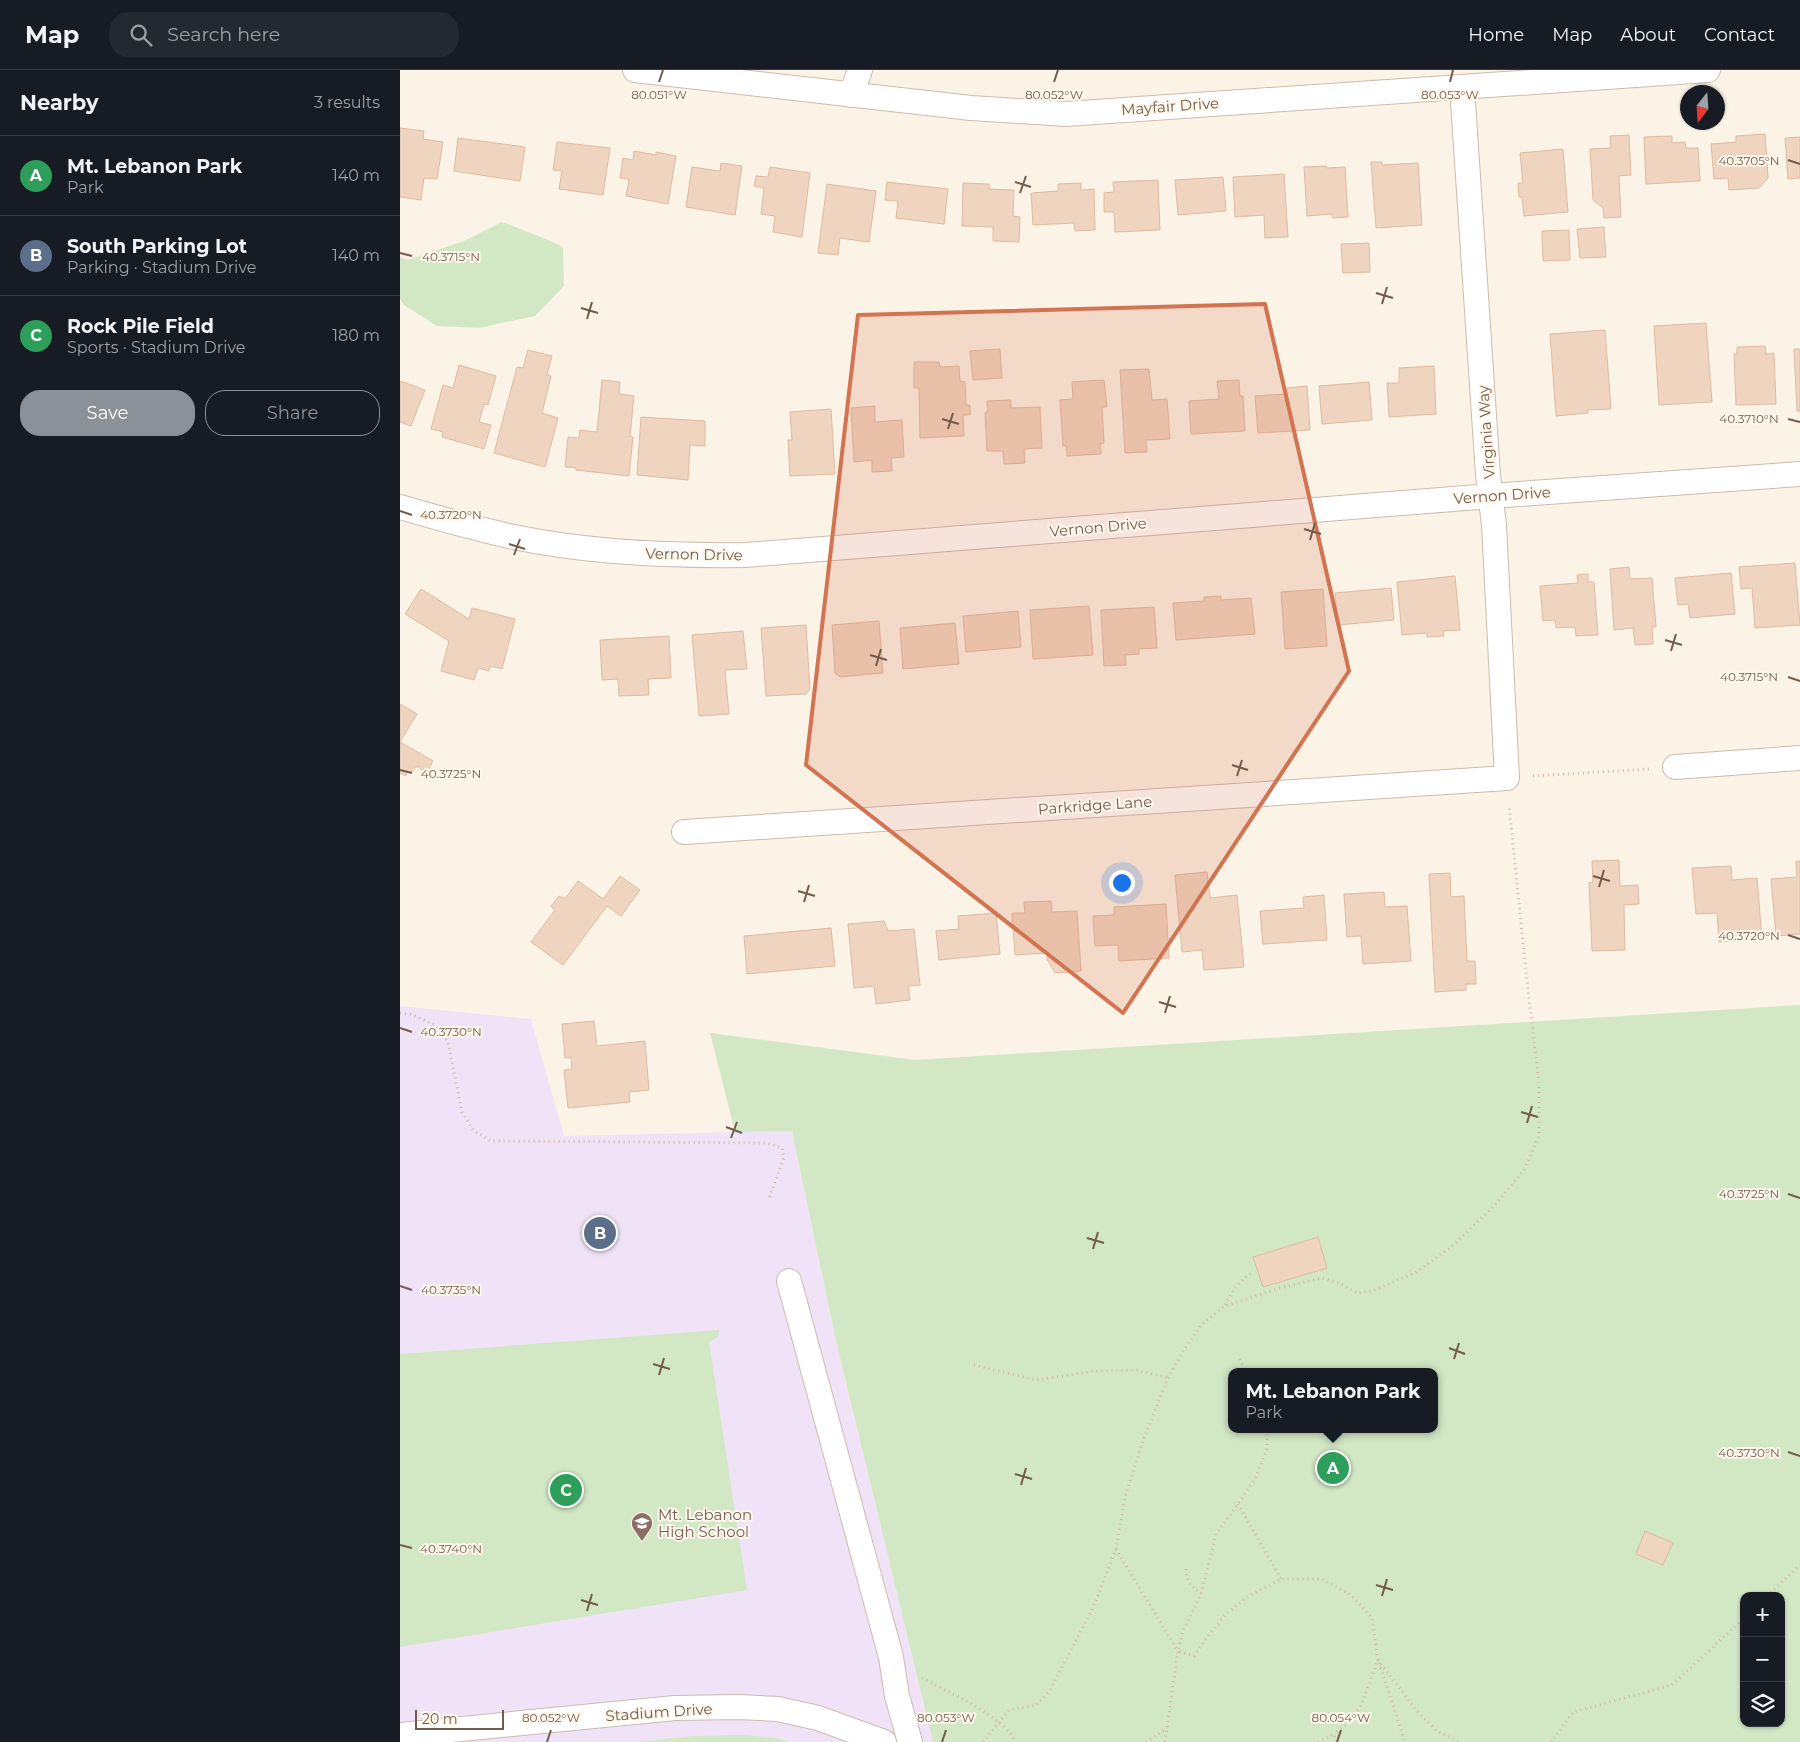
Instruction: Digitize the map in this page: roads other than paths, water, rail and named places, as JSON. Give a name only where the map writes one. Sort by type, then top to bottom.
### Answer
[{"type":"street","name":"Mayfair Drive","points":[[635,70],[971,108],[1066,114],[1708,70]]},
{"type":"street","points":[[851,94],[860,70]]},
{"type":"street","name":"Virginia Way","points":[[1462,87],[1491,496],[1506,778]]},
{"type":"street","name":"Vernon Drive","points":[[400,507],[515,538],[572,546],[699,556],[746,555],[1491,496],[1800,474]]},
{"type":"street","points":[[1675,767],[1800,758]]},
{"type":"street","name":"Parkridge Lane","points":[[684,832],[1506,778]]},
{"type":"street","points":[[790,1281],[891,1657],[897,1696],[910,1742]]},
{"type":"street","name":"Stadium Drive","points":[[400,1735],[675,1708],[738,1707],[778,1709],[818,1718],[884,1742]]},
{"type":"place","name":"South Parking Lot","points":[[600,1233]]},
{"type":"place","name":"Mt. Lebanon Park","points":[[1333,1468]]},
{"type":"place","name":"Rock Pile Field","points":[[566,1490]]},
{"type":"place","name":"Mt. Lebanon High School","points":[[642,1542]]}]
